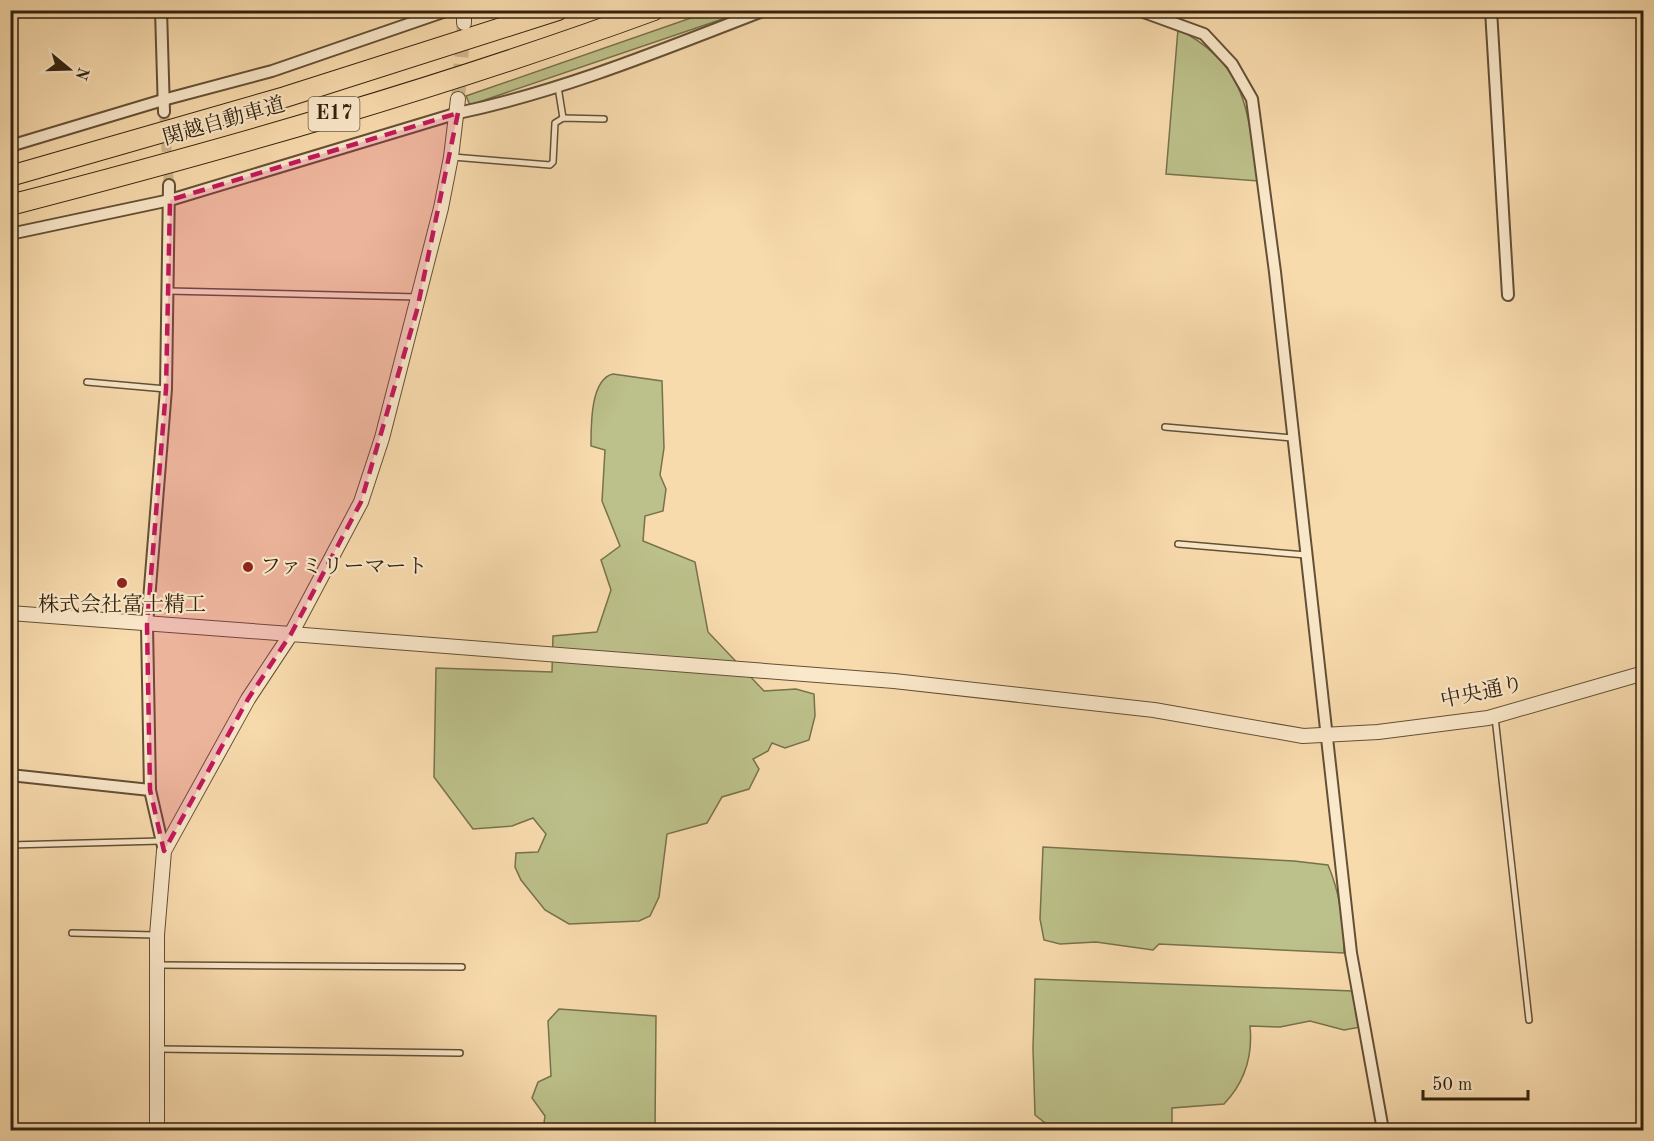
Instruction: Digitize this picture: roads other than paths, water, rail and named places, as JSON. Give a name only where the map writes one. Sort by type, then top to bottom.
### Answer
[{"type":"highway","name":"関越自動車道","points":[[10,176],[108,150],[285,97],[558,10]]},
{"type":"highway","name":"関越自動車道","points":[[10,205],[290,128],[486,67],[654,10]]},
{"type":"street","points":[[161,10],[164,112]]},
{"type":"street","points":[[10,146],[163,100],[272,71],[449,10]]},
{"type":"street","points":[[10,234],[170,200],[458,113],[558,86],[765,10]]},
{"type":"street","points":[[1138,10],[1204,34],[1232,64],[1252,99],[1275,272],[1351,953],[1383,1131]]},
{"type":"street","points":[[1491,10],[1508,296]]},
{"type":"street","points":[[163,846],[248,699],[291,634],[361,502],[382,438],[420,297],[452,157],[458,99]]},
{"type":"street","points":[[157,1131],[157,935],[163,846],[150,790],[147,625],[166,389],[169,185]]},
{"type":"street","name":"中央通り","points":[[10,614],[894,681],[1154,710],[1303,736],[1326,736],[1494,716],[1644,673]]},
{"type":"street","points":[[10,775],[150,790]]},
{"type":"lane","points":[[558,86],[563,118]]},
{"type":"lane","points":[[452,157],[550,165],[553,162],[555,123],[563,118],[604,119]]},
{"type":"lane","points":[[168,291],[420,297]]},
{"type":"lane","points":[[87,382],[166,389]]},
{"type":"lane","points":[[1165,427],[1292,438]]},
{"type":"lane","points":[[1178,544],[1305,555]]},
{"type":"lane","points":[[1494,716],[1529,1020]]},
{"type":"lane","points":[[10,845],[163,846]]},
{"type":"lane","points":[[72,933],[157,935]]},
{"type":"lane","points":[[157,965],[462,967]]},
{"type":"lane","points":[[158,1049],[460,1053]]},
{"type":"tunnel","points":[[458,99],[464,23]]},
{"type":"tunnel","points":[[164,112],[169,185]]},
{"type":"place","name":"ファミリーマート","points":[[248,567]]},
{"type":"place","name":"株式会社富士精工","points":[[122,583]]}]
